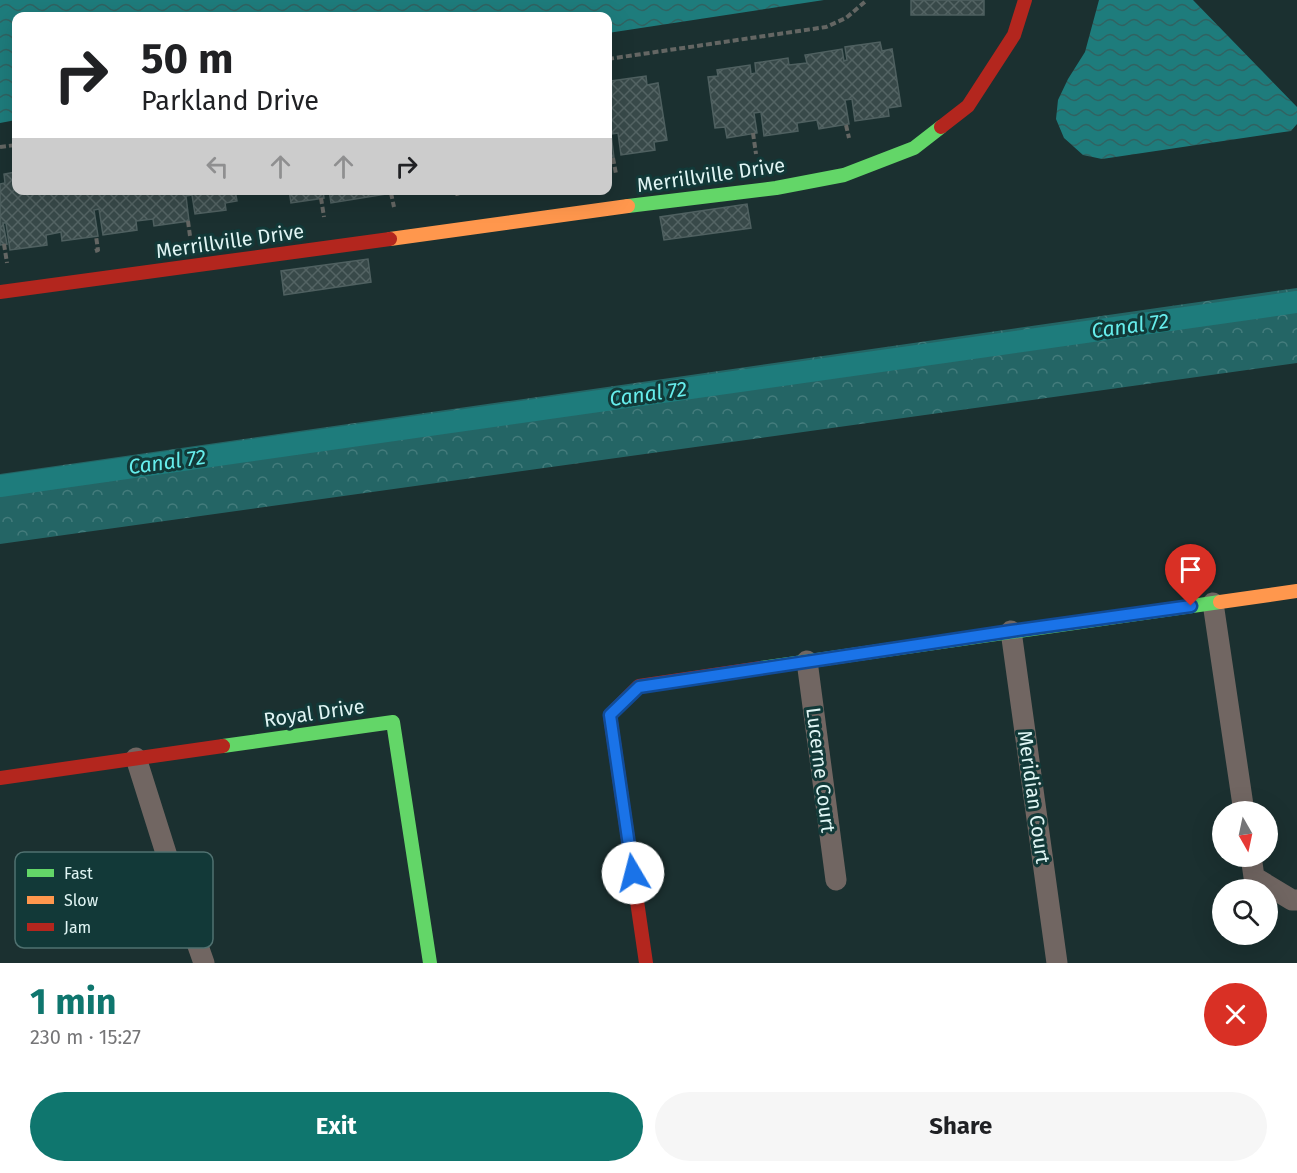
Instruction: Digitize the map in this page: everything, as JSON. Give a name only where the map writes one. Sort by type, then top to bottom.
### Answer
[{"type":"street","name":"Merrillville Drive","points":[[0,292],[679,199],[776,188],[844,175],[914,148],[968,106],[1014,36],[1025,0]]},
{"type":"street","points":[[646,963],[610,715],[639,687],[1297,591]]},
{"type":"street","points":[[1214,603],[1242,801]]},
{"type":"street","name":"Meridian Court","points":[[1011,631],[1057,963]]},
{"type":"street","name":"Lucerne Court","points":[[807,661],[836,880]]},
{"type":"street","name":"Royal Drive","points":[[0,778],[393,722],[430,963]]},
{"type":"street","points":[[136,758],[166,852]]},
{"type":"street","points":[[1253,867],[1254,877],[1292,900],[1297,900]]},
{"type":"street","points":[[199,948],[204,963]]},
{"type":"path","points":[[612,58],[826,27],[846,18],[867,0]]},
{"type":"path","points":[[846,125],[849,138]]},
{"type":"path","points":[[753,133],[756,154]]},
{"type":"path","points":[[613,158],[616,174]]},
{"type":"path","points":[[391,195],[394,207]]},
{"type":"path","points":[[321,198],[324,217]]},
{"type":"path","points":[[188,221],[190,236]]},
{"type":"path","points":[[96,236],[98,250]]},
{"type":"path","points":[[4,244],[7,263]]},
{"type":"green space","points":[[1297,288],[1297,363],[0,544],[0,474]]},
{"type":"water","points":[[0,0],[824,0],[612,32],[612,12],[12,12],[12,121],[0,123]]},
{"type":"water","points":[[1099,0],[1193,0],[1297,107],[1297,124],[1291,131],[1102,159],[1083,155],[1064,138],[1056,119],[1058,100],[1085,52]]},
{"type":"building","points":[[911,0],[984,0],[984,15],[911,15]]},
{"type":"building","points":[[880,42],[882,51],[892,49],[901,106],[888,108],[889,116],[855,121],[852,99],[845,100],[849,124],[819,129],[817,120],[797,123],[798,131],[764,136],[761,112],[754,113],[757,133],[727,138],[725,127],[715,128],[708,77],[718,76],[717,70],[750,65],[751,74],[756,73],[755,63],[788,58],[789,65],[807,63],[805,55],[842,49],[844,61],[847,60],[845,47]]},
{"type":"building","points":[[646,76],[647,85],[658,83],[667,140],[654,142],[655,150],[621,155],[618,133],[612,134],[612,81]]},
{"type":"building","points":[[12,173],[12,195],[192,195],[186,196],[189,221],[154,226],[153,219],[136,221],[137,230],[103,235],[99,209],[94,210],[98,236],[62,241],[61,232],[46,235],[47,245],[10,250],[6,223],[3,223],[7,244],[0,245],[0,184],[5,183],[4,174]]},
{"type":"building","points":[[192,195],[236,195],[237,201],[225,203],[226,210],[195,214]]},
{"type":"building","points":[[290,195],[324,195],[324,198],[291,203]]},
{"type":"building","points":[[330,195],[381,195],[331,203]]},
{"type":"building","points":[[747,204],[751,228],[664,240],[660,217]]},
{"type":"building","points":[[368,259],[371,282],[284,295],[281,271]]},
{"type":"waterway","name":"Canal 72","points":[[0,486],[1297,302]]},
{"type":"traffic: fast","points":[[628,206],[776,188],[844,175],[914,148],[941,127]]},
{"type":"traffic: fast","points":[[761,668],[1220,602]]},
{"type":"traffic: fast","points":[[223,746],[393,722],[430,963]]},
{"type":"traffic: slow","points":[[390,239],[628,206]]},
{"type":"traffic: slow","points":[[1220,602],[1297,591]]},
{"type":"traffic: jam","points":[[941,127],[968,106],[1014,35],[1025,0]]},
{"type":"traffic: jam","points":[[0,292],[390,239]]},
{"type":"traffic: jam","points":[[646,963],[610,715],[639,686],[761,668]]},
{"type":"traffic: jam","points":[[0,778],[223,746]]},
{"type":"route","points":[[633,873],[610,715],[639,687],[1191,606]]}]
